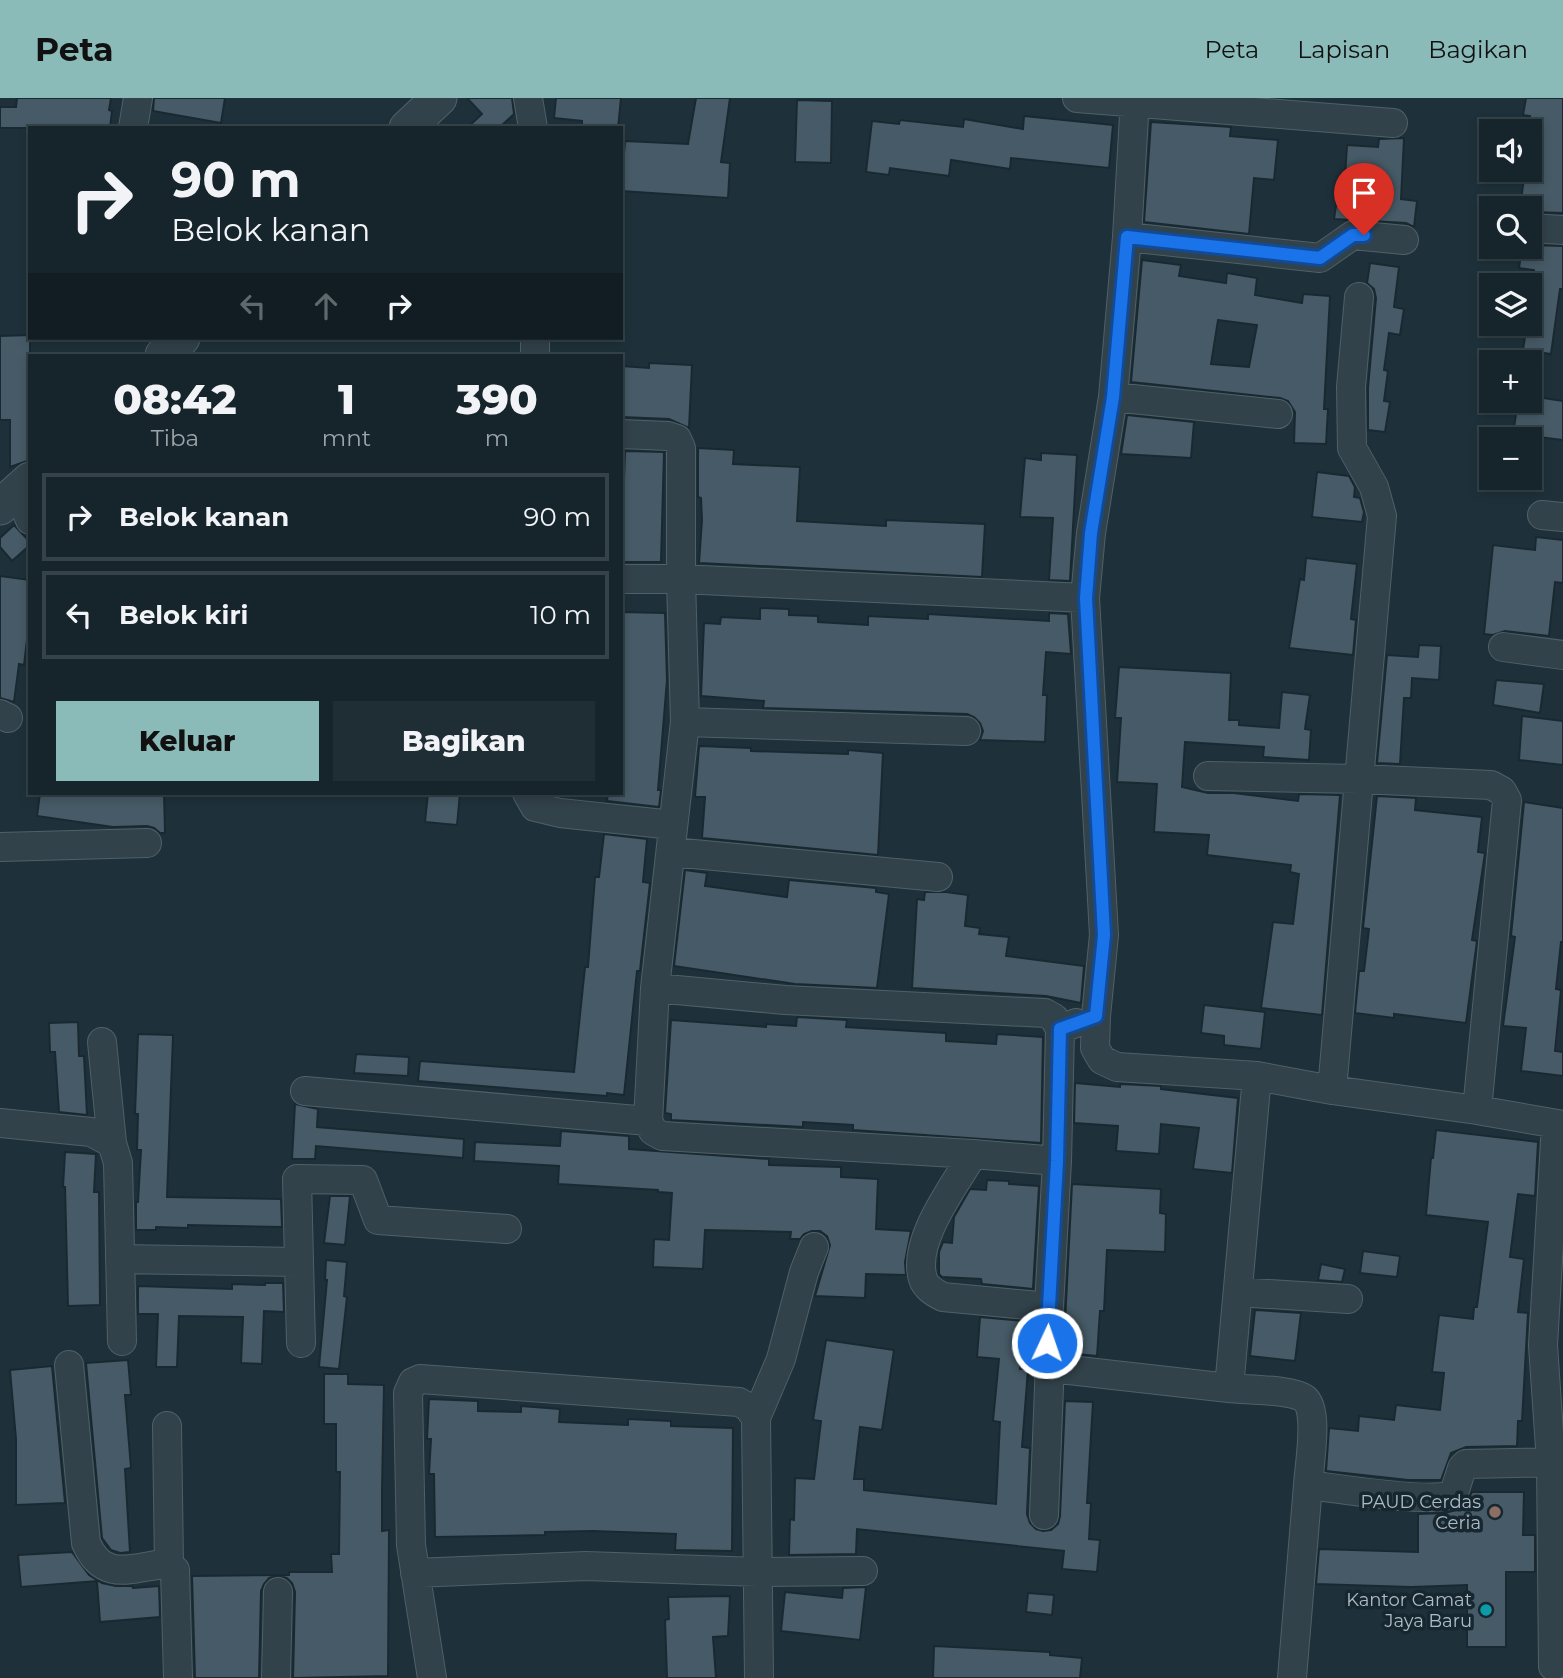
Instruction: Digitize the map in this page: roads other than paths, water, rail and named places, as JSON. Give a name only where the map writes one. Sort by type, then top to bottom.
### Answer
[{"type":"street","points":[[132,126],[138,98]]},
{"type":"street","points":[[409,126],[439,98]]},
{"type":"street","points":[[528,98],[533,126]]},
{"type":"street","points":[[1077,98],[1393,123]]},
{"type":"street","points":[[1135,101],[1127,237],[1113,397],[1091,533],[1086,598],[1104,935],[1096,1016],[1096,1048],[1102,1060],[1117,1067],[1257,1076],[1559,1124],[1543,1345],[1557,1463],[1553,1667]]},
{"type":"street","points":[[1542,229],[1563,230]]},
{"type":"street","points":[[1127,237],[1320,258],[1353,235],[1404,240]]},
{"type":"street","points":[[1332,1090],[1382,516],[1374,487],[1352,448],[1351,387],[1359,297]]},
{"type":"street","points":[[164,354],[180,340]]},
{"type":"street","points":[[1113,397],[1278,414]]},
{"type":"street","points":[[623,434],[668,436],[677,439],[681,448],[685,722],[655,988],[648,1121],[653,1131],[662,1136],[1057,1161]]},
{"type":"street","points":[[623,579],[681,579],[1086,598]]},
{"type":"street","points":[[1503,647],[1563,655]]},
{"type":"street","points":[[685,722],[966,731]]},
{"type":"street","points":[[1208,776],[1492,785],[1502,791],[1507,800],[1477,1110]]},
{"type":"street","points":[[528,795],[535,807],[673,838],[938,877]]},
{"type":"street","points":[[0,847],[147,843]]},
{"type":"street","points":[[655,988],[785,1000],[1045,1013],[1054,1018],[1060,1029],[1057,1161],[1047,1343],[1050,1361],[1044,1515]]},
{"type":"street","points":[[1060,1029],[1096,1016]]},
{"type":"street","points":[[103,1042],[112,1143],[118,1163],[122,1341]]},
{"type":"street","points":[[1229,1388],[1257,1076]]},
{"type":"street","points":[[305,1091],[648,1121]]},
{"type":"street","points":[[0,1123],[91,1132],[112,1143]]},
{"type":"street","points":[[973,1154],[924,1238],[923,1279],[930,1290],[943,1297],[1049,1307]]},
{"type":"street","points":[[301,1343],[297,1179],[363,1180],[378,1220],[507,1229]]},
{"type":"street","points":[[760,1678],[756,1418],[782,1359],[804,1272],[814,1247]]},
{"type":"street","points":[[120,1259],[297,1262]]},
{"type":"street","points":[[1238,1292],[1348,1299]]},
{"type":"street","points":[[1050,1361],[1060,1369],[1298,1395],[1308,1401],[1313,1412],[1292,1678]]},
{"type":"street","points":[[69,1365],[86,1543],[92,1556],[103,1567],[116,1569],[170,1564]]},
{"type":"street","points":[[432,1678],[411,1545],[408,1393],[412,1382],[420,1379],[739,1402],[748,1407],[756,1418]]},
{"type":"street","points":[[167,1426],[170,1564],[175,1570],[178,1678]]},
{"type":"street","points":[[1308,1485],[1441,1498],[1454,1493],[1462,1468],[1466,1464],[1557,1463]]},
{"type":"street","points":[[415,1573],[586,1566],[759,1572],[863,1572]]},
{"type":"street","points":[[276,1678],[278,1592]]},
{"type":"place","name":"PAUD Cerdas Ceria","points":[[1495,1512]]},
{"type":"place","name":"Kantor Camat Jaya Baru","points":[[1486,1610]]}]
